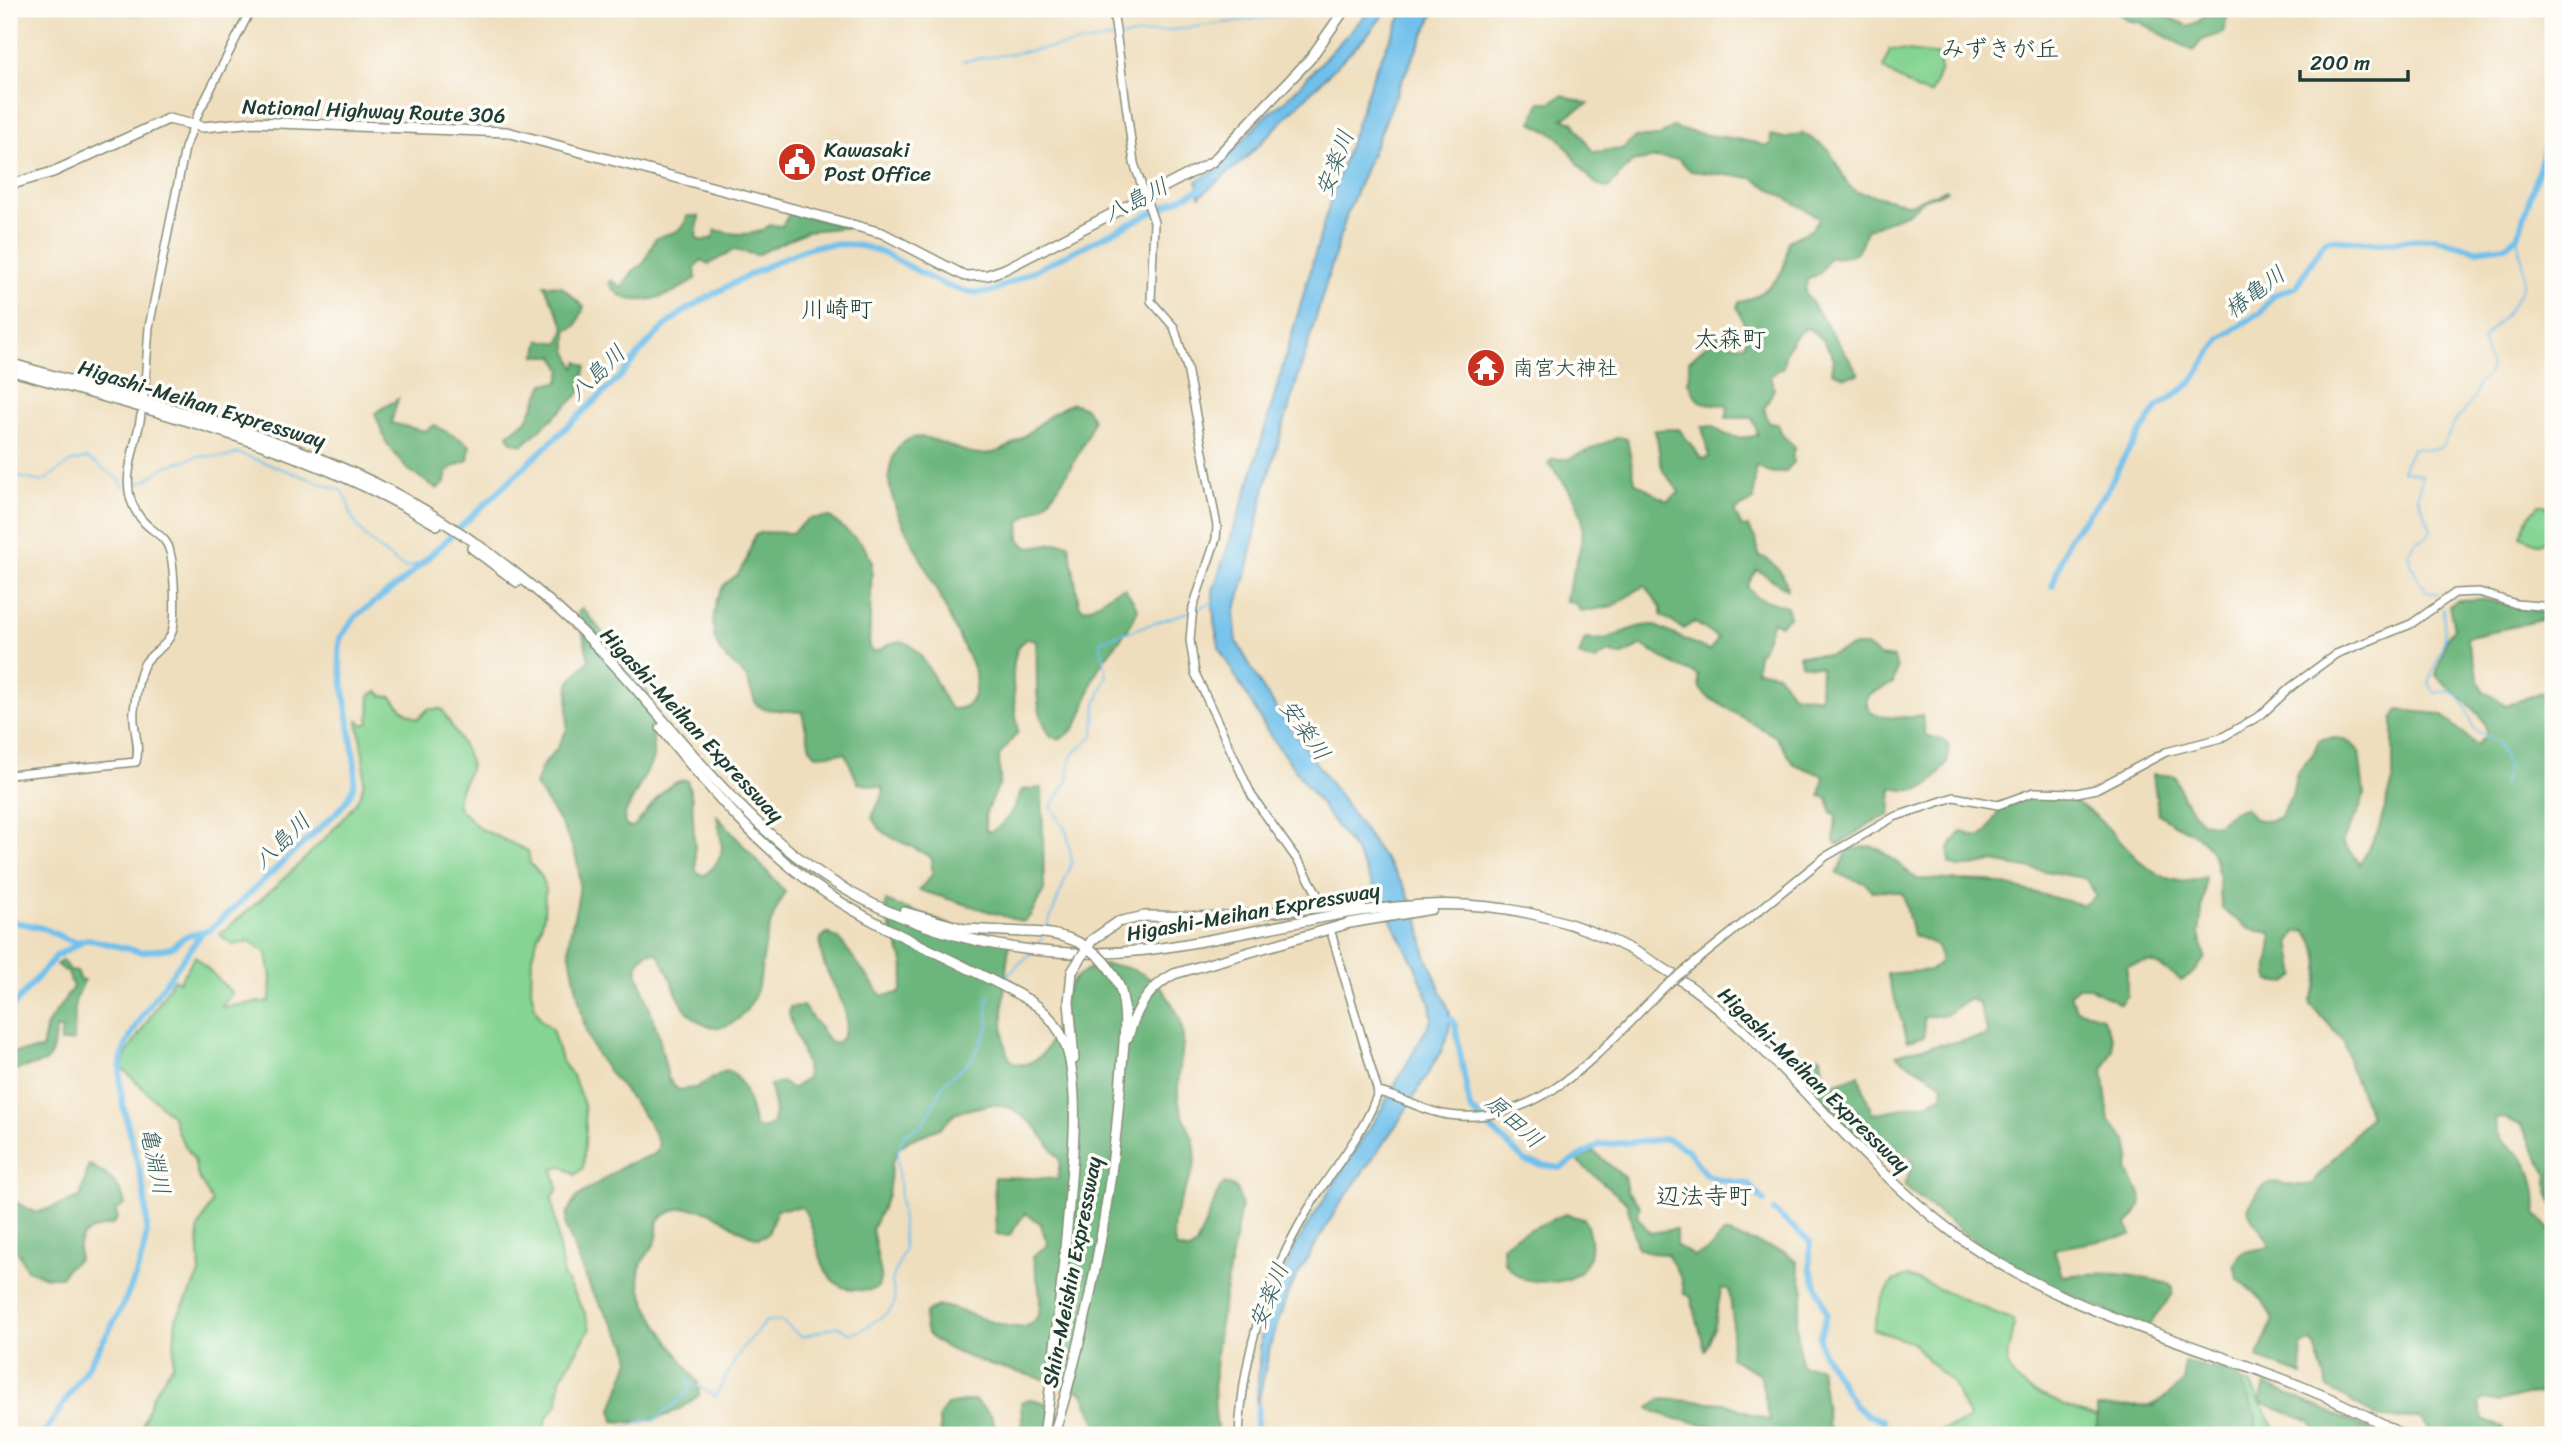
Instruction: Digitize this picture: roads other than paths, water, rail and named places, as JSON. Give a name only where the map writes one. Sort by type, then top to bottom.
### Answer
[{"type":"highway","name":"National Highway Route 306","points":[[9,185],[53,172],[161,121],[175,119],[194,126],[254,122],[516,133],[882,233],[953,272],[976,277],[1005,269],[1147,198],[1216,159],[1310,58],[1345,9]]},
{"type":"highway","name":"Higashi-Meihan Expressway","points":[[9,361],[279,443],[374,483],[509,567],[578,628],[725,793],[780,844],[831,881],[893,913],[966,939],[1021,952]]},
{"type":"highway","name":"Higashi-Meihan Expressway","points":[[9,370],[290,455],[358,482],[438,522]]},
{"type":"highway","name":"Higashi-Meihan Expressway","points":[[462,538],[530,592],[577,635],[742,818],[817,878],[853,900],[910,926],[978,947],[1037,954],[1104,953],[1160,948],[1360,912],[1430,904],[1509,909],[1571,924],[1624,946],[1673,974],[1752,1037],[1922,1208],[1970,1245],[2028,1281],[2107,1317],[2304,1386],[2402,1435]]},
{"type":"highway","points":[[661,728],[733,815],[796,872],[880,925],[1022,996],[1045,1012],[1059,1030],[1065,1045],[1073,1095],[1067,1221]]},
{"type":"highway","points":[[780,844],[843,884],[893,908],[965,929],[1061,935],[1084,944],[1106,963],[1120,988],[1125,1022],[1118,1115]]},
{"type":"highway","name":"Higashi-Meihan Expressway","points":[[1430,904],[1538,921],[1587,936],[1640,960],[1726,1020],[1902,1197],[1987,1263],[2045,1297],[2085,1315],[2303,1391],[2391,1435]]},
{"type":"highway","points":[[1067,1221],[1075,1174],[1077,1124],[1069,1015],[1070,985],[1076,964],[1092,940],[1112,925],[1146,916],[1209,918],[1276,911],[1360,912]]},
{"type":"highway","points":[[1118,1115],[1128,1036],[1134,1016],[1148,994],[1174,974],[1282,942],[1360,912]]},
{"type":"highway","name":"Shin-Meishin Expressway","points":[[1054,1435],[1081,1334],[1105,1213],[1118,1115]]},
{"type":"highway","name":"Shin-Meishin Expressway","points":[[1044,1435],[1067,1221]]},
{"type":"main road","points":[[144,398],[149,327],[185,148],[251,9]]},
{"type":"main road","points":[[1113,9],[1133,163],[1154,222],[1151,302],[1172,323],[1183,356],[1217,526],[1216,539],[1194,607],[1191,656],[1201,690],[1252,796],[1303,868],[1321,901]]},
{"type":"main road","points":[[9,775],[136,762],[138,753],[134,710],[142,674],[146,662],[164,648],[173,629],[170,550],[163,538],[139,516],[127,485],[128,467],[136,446],[141,415]]},
{"type":"main road","points":[[1382,1093],[1442,1114],[1473,1117],[1503,1114],[1527,1105],[1561,1086],[1667,985],[1825,857],[1894,817],[1954,797],[1997,805],[2034,792],[2077,793],[2096,789],[2166,752],[2221,737],[2262,715],[2291,687],[2336,654],[2411,624],[2455,593],[2479,593],[2516,604],[2553,607]]},
{"type":"main road","points":[[1238,1435],[1250,1345],[1270,1282],[1299,1223],[1382,1093],[1331,932]]},
{"type":"water","points":[[1371,9],[1388,9],[1368,34],[1246,158],[1200,196],[1197,181],[1218,169],[1263,118],[1286,100]]},
{"type":"water","points":[[1405,9],[1436,9],[1402,80],[1347,214],[1265,487],[1247,572],[1234,614],[1237,642],[1263,689],[1404,886],[1419,920],[1425,953],[1450,1012],[1449,1030],[1442,1050],[1399,1121],[1336,1210],[1289,1290],[1270,1346],[1256,1414],[1261,1334],[1272,1299],[1296,1244],[1382,1108],[1432,1019],[1430,1003],[1415,966],[1357,854],[1271,737],[1220,650],[1214,622],[1213,591],[1249,484],[1332,195],[1375,70]]},
{"type":"waterway","points":[[102,9],[134,12],[162,9]]},
{"type":"waterway","points":[[1121,37],[1328,9]]},
{"type":"waterway","points":[[963,61],[1114,38]]},
{"type":"waterway","name":"椿亀川","points":[[2540,164],[2553,121]]},
{"type":"waterway","name":"椿亀川","points":[[2052,586],[2068,539],[2107,491],[2123,459],[2158,407],[2190,384],[2221,338],[2261,312],[2273,295],[2296,287],[2324,242],[2332,239],[2380,243],[2434,238],[2476,250],[2505,246],[2518,236],[2539,168]]},
{"type":"waterway","name":"八島川","points":[[9,921],[42,928],[70,940],[88,939],[141,952],[171,948],[184,937],[210,930],[339,810],[350,795],[355,778],[355,764],[339,657],[340,638],[356,616],[403,581],[620,377],[660,331],[686,310],[787,257],[817,246],[832,244],[875,250],[962,291],[993,291],[1204,187]]},
{"type":"waterway","points":[[2438,593],[2429,593],[2422,585],[2408,553],[2416,541],[2428,536],[2431,528],[2418,497],[2422,475],[2402,470],[2413,448],[2432,450],[2442,447],[2457,419],[2474,398],[2478,384],[2488,375],[2491,367],[2482,340],[2510,308],[2524,279],[2518,236]]},
{"type":"waterway","points":[[131,486],[145,481],[166,466],[199,456],[227,457],[238,453],[340,490],[357,526],[376,546],[405,568],[423,562]]},
{"type":"waterway","points":[[9,467],[20,477],[42,482],[71,462],[87,458],[119,479],[124,487]]},
{"type":"waterway","points":[[1196,609],[1214,602]]},
{"type":"waterway","points":[[2443,609],[2445,637],[2429,683],[2435,693],[2448,691],[2456,694],[2466,708],[2474,729],[2498,743],[2508,767],[2502,785]]},
{"type":"waterway","points":[[1046,929],[1072,862],[1067,833],[1051,806],[1068,781],[1071,757],[1094,734],[1096,704],[1107,675],[1100,641],[1191,611]]},
{"type":"waterway","name":"亀淵川","points":[[43,1435],[103,1342],[130,1290],[139,1265],[145,1243],[147,1218],[139,1168],[122,1097],[120,1075],[123,1054],[146,1010],[201,934]]},
{"type":"waterway","points":[[1036,947],[1043,938]]},
{"type":"waterway","points":[[9,1011],[56,956],[80,943]]},
{"type":"waterway","points":[[1005,977],[1030,954]]},
{"type":"waterway","points":[[713,1395],[715,1397],[741,1350],[766,1321],[781,1321],[802,1337],[837,1326],[849,1333],[860,1331],[890,1311],[895,1302],[892,1280],[904,1250],[897,1155],[904,1134],[923,1125],[945,1082],[973,1058],[989,1027],[987,1004],[990,995]]},
{"type":"waterway","name":"原田川","points":[[1447,1019],[1451,1019],[1455,1025],[1470,1108],[1526,1162],[1560,1168],[1599,1145],[1667,1139],[1688,1150],[1705,1174],[1717,1179],[1748,1184],[1764,1201]]},
{"type":"waterway","name":"原田川","points":[[1774,1211],[1810,1242],[1810,1268],[1827,1313],[1819,1338],[1823,1353],[1854,1405],[1867,1415],[1882,1420],[1885,1433]]},
{"type":"waterway","points":[[608,1435],[644,1420],[654,1421],[689,1392],[688,1381],[711,1394]]},
{"type":"waterway","name":"安楽川","points":[[1256,1435],[1258,1406]]},
{"type":"place","name":"Kawasaki Post Office","points":[[797,162]]},
{"type":"place","name":"南宮大神社","points":[[1486,368]]},
{"type":"district","name":"みずきが丘","points":[[2000,49]]},
{"type":"district","name":"川崎町","points":[[837,309]]},
{"type":"district","name":"太森町","points":[[1730,339]]},
{"type":"district","name":"辺法寺町","points":[[1704,1196]]}]
